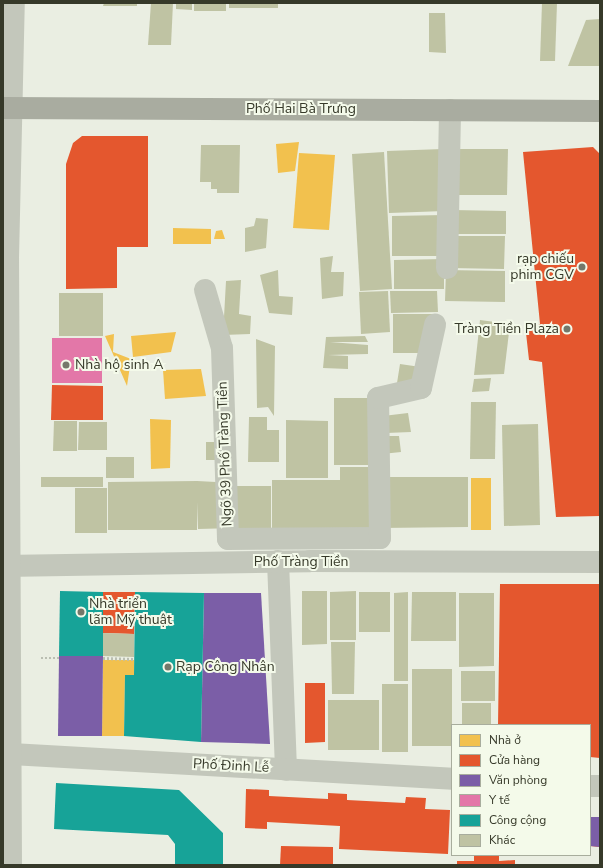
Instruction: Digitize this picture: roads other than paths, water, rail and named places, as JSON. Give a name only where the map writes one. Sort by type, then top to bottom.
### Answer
[{"type":"main road","name":"Phố Hai Bà Trưng","points":[[8,108],[600,111]]},
{"type":"street","points":[[11,865],[11,754],[7,566],[8,108],[14,3]]},
{"type":"street","points":[[447,268],[450,110]]},
{"type":"street","name":"Ngõ 39 Phố Tràng Tiền","points":[[205,290],[222,348],[228,539],[380,538],[378,398],[421,388],[436,325]]},
{"type":"street","points":[[278,562],[286,770]]},
{"type":"street","name":"Phố Tràng Tiền","points":[[7,566],[278,562],[600,562]]},
{"type":"street","name":"Phố Đinh Lễ","points":[[11,754],[451,778]]},
{"type":"place","name":"rạp chiếu phim CGV","points":[[582,267]]},
{"type":"place","name":"Tràng Tiền Plaza","points":[[567,329]]},
{"type":"place","name":"Nhà hộ sinh A","points":[[66,365]]},
{"type":"place","name":"Nhà triển lãm Mỹ thuật","points":[[81,612]]},
{"type":"place","name":"Rạp Công Nhân","points":[[168,667]]}]
